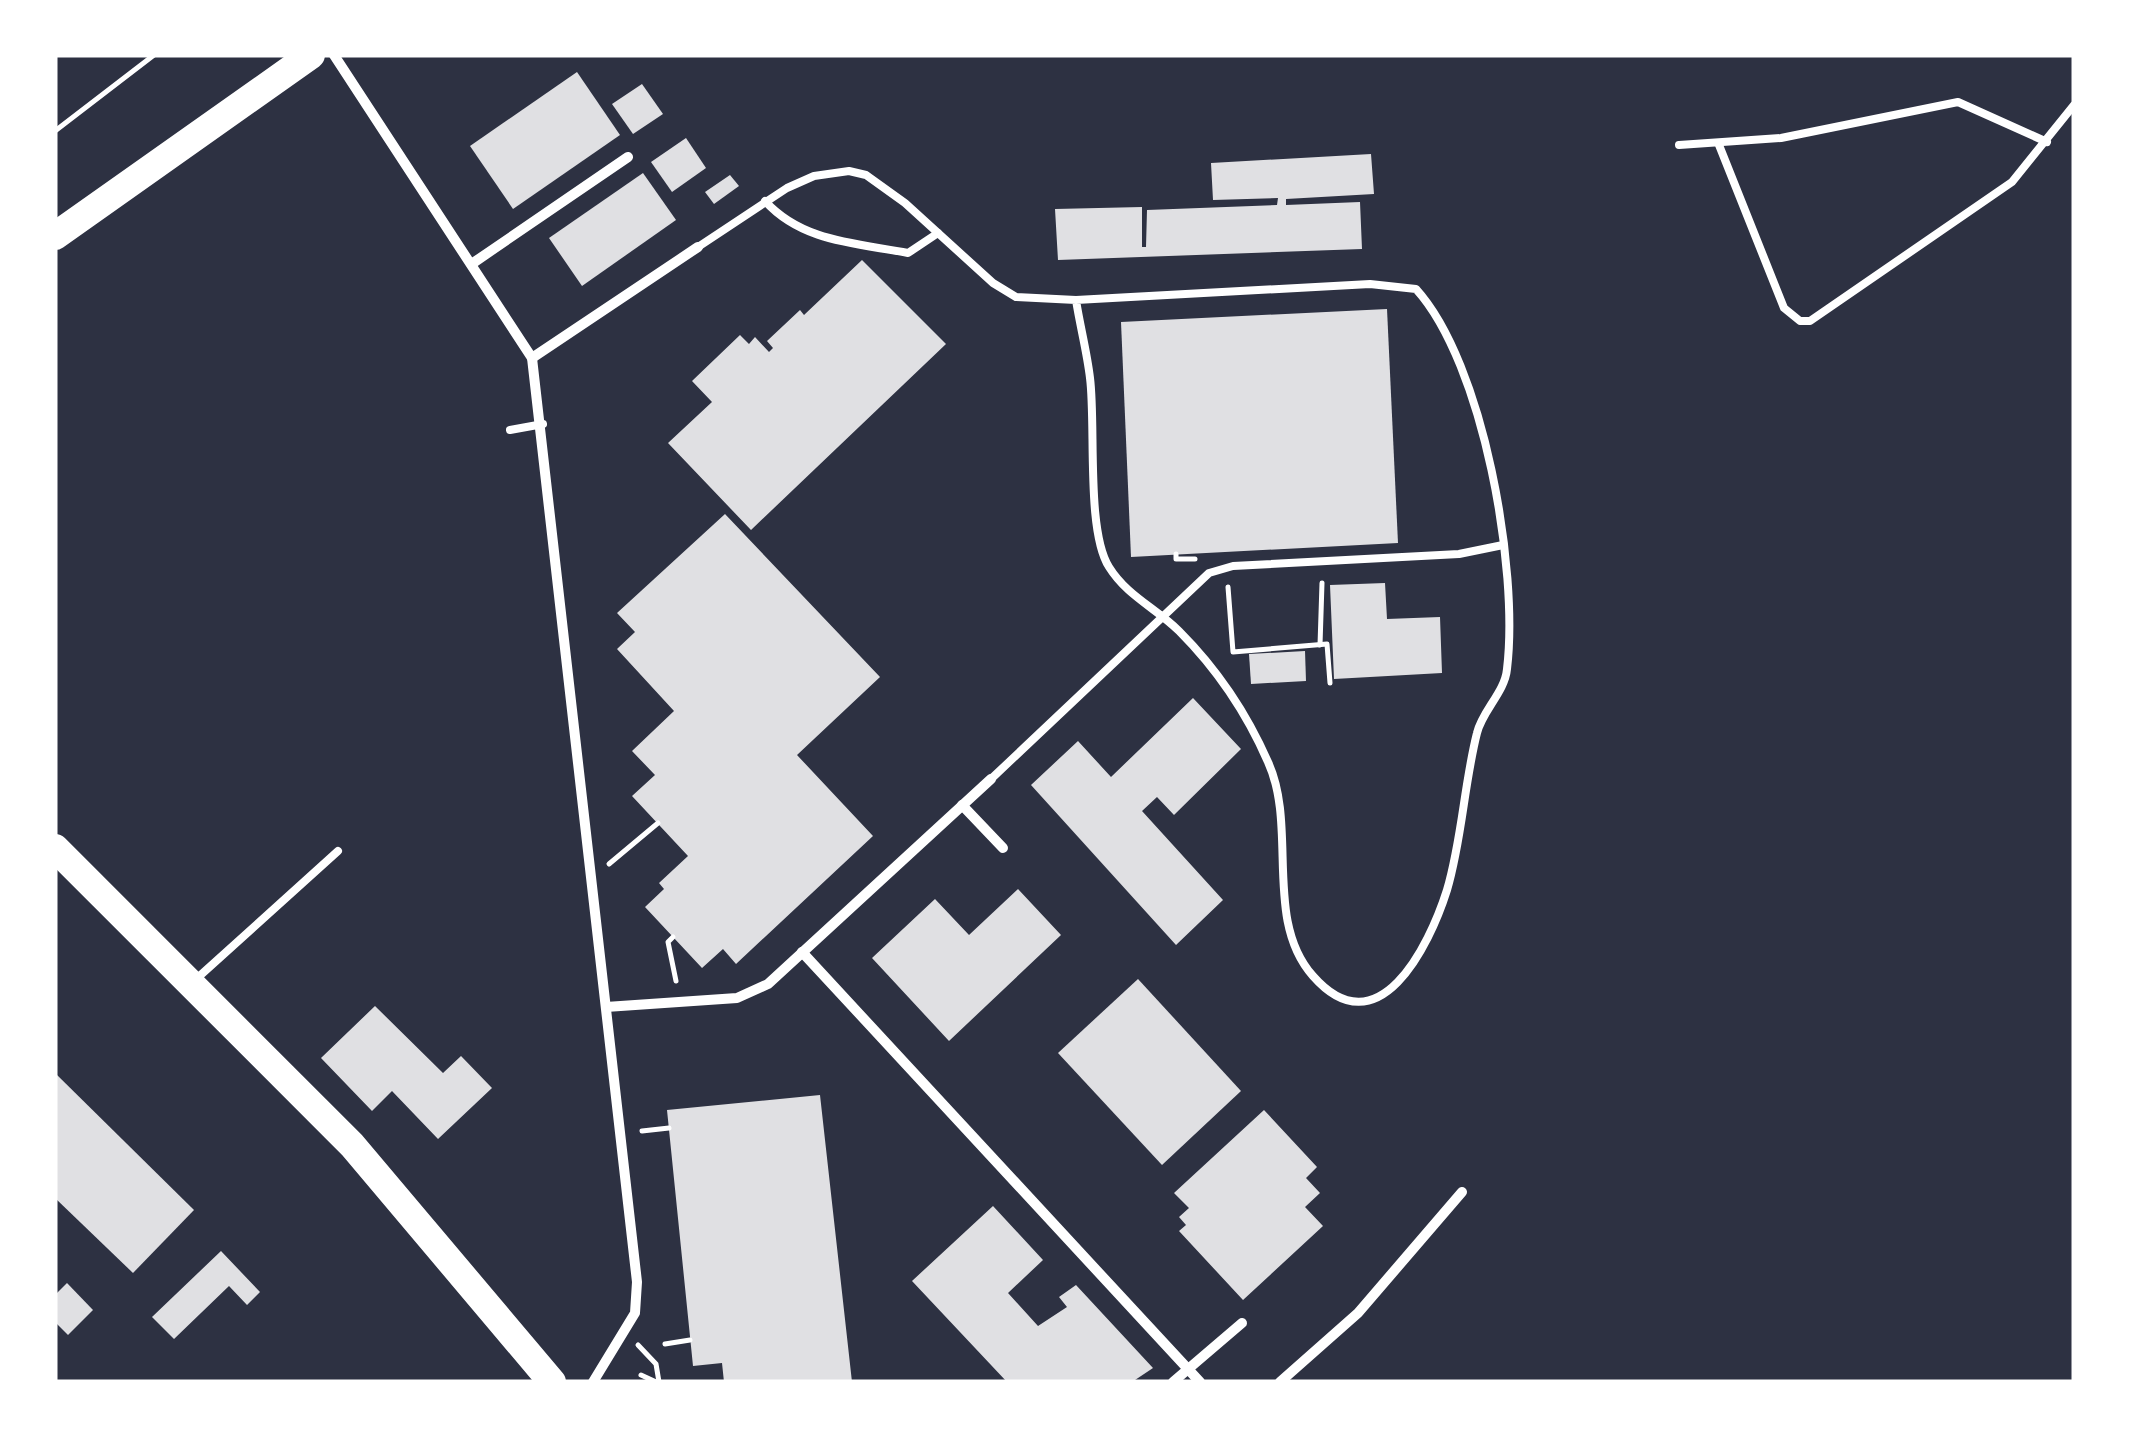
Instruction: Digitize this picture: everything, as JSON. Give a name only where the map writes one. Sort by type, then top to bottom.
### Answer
[{"type":"highway","points":[[55,236],[311,55]]},
{"type":"highway","points":[[55,848],[352,1145],[552,1382]]},
{"type":"street","points":[[334,55],[532,358],[637,1282],[635,1313],[593,1382]]},
{"type":"street","points":[[473,263],[628,157]]},
{"type":"street","points":[[532,358],[698,248]]},
{"type":"street","points":[[606,1007],[737,998],[768,984],[991,779]]},
{"type":"street","points":[[962,805],[1003,848]]},
{"type":"street","points":[[802,952],[1200,1382]]},
{"type":"street","points":[[1280,1382],[1358,1313],[1462,1192]]},
{"type":"street","points":[[1173,1382],[1242,1323]]},
{"type":"lane","points":[[1679,145],[1719,146],[1958,102],[2047,142]]},
{"type":"lane","points":[[1719,146],[1784,308],[1800,321],[1810,321],[2012,182],[2074,104]]},
{"type":"lane","points":[[698,248],[765,201],[814,176],[849,171],[866,175],[993,283],[1016,297],[1076,300],[1370,284],[1416,290],[1438,314],[1461,365],[1492,475],[1503,544],[1508,673],[1478,728],[1447,889],[1420,954],[1391,992],[1368,1002],[1338,1000],[1311,975],[1294,948],[1274,775],[1235,699],[1178,629],[1138,601],[1107,566],[1098,534],[1090,378],[1076,300]]},
{"type":"lane","points":[[765,201],[805,233],[908,253],[938,233]]},
{"type":"lane","points":[[510,430],[542,424]]},
{"type":"lane","points":[[991,779],[1208,573],[1232,566],[1458,554],[1503,544]]},
{"type":"lane","points":[[191,984],[338,851]]},
{"type":"path","points":[[55,131],[154,55]]},
{"type":"path","points":[[1176,554],[1176,559],[1194,559]]},
{"type":"path","points":[[1320,645],[1322,583]]},
{"type":"path","points":[[1228,584],[1233,652],[1326,644],[1330,683]]},
{"type":"path","points":[[609,864],[658,823]]},
{"type":"path","points":[[673,937],[668,942],[676,981]]},
{"type":"path","points":[[642,1131],[668,1128]]},
{"type":"path","points":[[625,1332],[656,1364],[656,1382],[641,1374]]},
{"type":"path","points":[[665,1344],[690,1340]]},
{"type":"building","points":[[577,72],[620,135],[513,209],[470,146]]},
{"type":"building","points":[[642,84],[663,114],[633,134],[612,104]]},
{"type":"building","points":[[686,138],[706,168],[672,192],[651,162]]},
{"type":"building","points":[[1371,154],[1374,194],[1286,199],[1286,205],[1360,202],[1362,249],[1058,260],[1055,209],[1142,207],[1142,247],[1146,247],[1147,210],[1277,205],[1278,198],[1213,200],[1211,163]]},
{"type":"building","points":[[643,173],[676,220],[582,286],[549,238]]},
{"type":"building","points":[[730,175],[739,186],[714,204],[705,192]]},
{"type":"building","points":[[862,260],[946,344],[751,530],[668,443],[712,402],[692,381],[740,335],[749,344],[755,337],[769,352],[773,348],[767,341],[800,310],[804,315]]},
{"type":"building","points":[[1387,309],[1398,543],[1131,557],[1121,322]]},
{"type":"building","points":[[725,514],[880,677],[797,755],[873,836],[736,964],[723,949],[702,968],[645,907],[664,889],[659,883],[688,856],[632,796],[655,775],[632,751],[674,711],[617,649],[635,632],[617,613]]},
{"type":"building","points":[[1385,583],[1387,619],[1440,617],[1442,673],[1334,679],[1330,585]]},
{"type":"building","points":[[1305,651],[1306,681],[1251,684],[1249,654]]},
{"type":"building","points":[[1193,698],[1241,749],[1174,815],[1157,797],[1142,811],[1223,900],[1176,945],[1031,785],[1078,741],[1111,777]]},
{"type":"building","points":[[1018,889],[1061,935],[949,1041],[872,958],[935,899],[969,935]]},
{"type":"building","points":[[1138,979],[1241,1091],[1162,1165],[1058,1053]]},
{"type":"building","points":[[375,1006],[443,1073],[461,1056],[492,1088],[438,1139],[392,1091],[372,1111],[321,1058]]},
{"type":"building","points":[[55,1073],[194,1210],[133,1273],[55,1198]]},
{"type":"building","points":[[820,1095],[852,1382],[724,1382],[722,1363],[693,1366],[667,1110]]},
{"type":"building","points":[[1264,1110],[1317,1167],[1306,1178],[1320,1193],[1305,1207],[1323,1226],[1243,1300],[1179,1231],[1186,1225],[1179,1217],[1189,1208],[1174,1193]]},
{"type":"building","points":[[993,1206],[1043,1260],[1008,1293],[1038,1326],[1067,1307],[1059,1297],[1076,1285],[1153,1368],[1132,1382],[1007,1382],[912,1281]]},
{"type":"building","points":[[221,1251],[260,1292],[247,1305],[229,1286],[174,1339],[152,1317]]},
{"type":"building","points":[[67,1283],[93,1310],[68,1335],[55,1322],[55,1295]]}]
